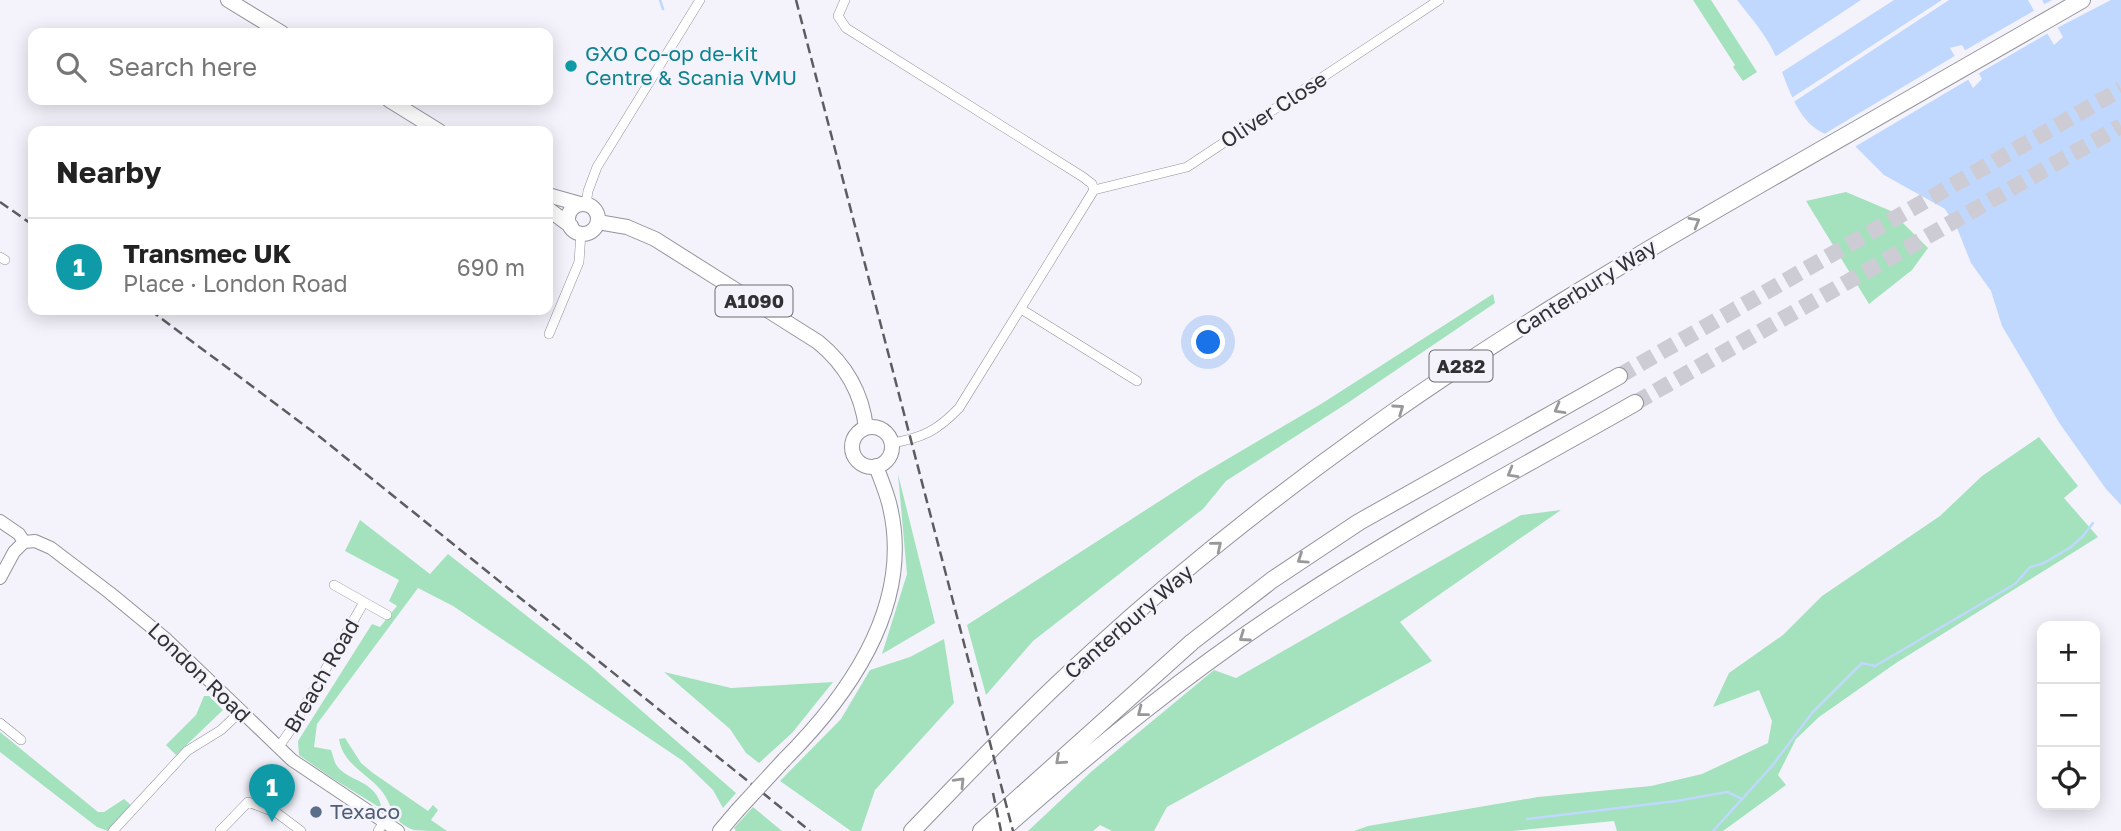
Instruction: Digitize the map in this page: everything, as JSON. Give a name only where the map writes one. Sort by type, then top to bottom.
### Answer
[{"type":"highway","name":"Canterbury Way","points":[[912,831],[1033,707],[1094,650],[1170,584],[1273,501],[1369,429],[1477,355],[1637,255],[2082,0]]},
{"type":"highway","points":[[1001,831],[1026,800],[1192,642],[1272,580],[1359,522],[1619,376]]},
{"type":"highway","points":[[981,831],[1026,800],[1168,691],[1293,603],[1395,540],[1635,403]]},
{"type":"main road","points":[[228,0],[274,28]]},
{"type":"main road","points":[[397,105],[431,126]]},
{"type":"main road","points":[[553,196],[583,204],[597,213],[598,222],[593,230],[576,230],[553,213]]},
{"type":"main road","points":[[576,230],[570,213],[583,204]]},
{"type":"main road","name":"A1090","points":[[598,222],[627,228],[655,239],[818,342],[839,363],[857,390],[864,407],[866,428],[857,434],[853,449],[861,463],[876,466],[890,509],[893,530],[891,579],[882,617],[866,656],[823,717],[720,831]]},
{"type":"main road","points":[[866,428],[879,428],[892,443],[887,460],[876,466]]},
{"type":"street","points":[[583,204],[597,167],[700,0]]},
{"type":"street","points":[[845,0],[838,16],[845,28],[1083,177],[1092,184],[1094,190],[959,408],[927,435],[892,443]]},
{"type":"street","name":"Oliver Close","points":[[1094,190],[1186,167],[1439,0]]},
{"type":"street","points":[[549,334],[579,262],[576,230]]},
{"type":"street","points":[[1021,309],[1137,382]]},
{"type":"street","name":"London Road","points":[[0,521],[19,534],[24,542],[35,541],[51,548],[152,625],[278,748],[381,827],[398,831]]},
{"type":"street","points":[[0,578],[14,552],[24,542]]},
{"type":"street","name":"Breach Road","points":[[334,585],[387,615]]},
{"type":"street","name":"Breach Road","points":[[278,748],[365,602]]},
{"type":"street","points":[[113,831],[187,751],[221,730],[240,712]]},
{"type":"street","points":[[0,723],[21,740]]},
{"type":"street","points":[[219,831],[248,802],[276,813],[302,831]]},
{"type":"green space","points":[[1693,0],[1711,0],[1757,72],[1743,81]]},
{"type":"green space","points":[[1846,192],[1891,211],[1928,248],[1912,270],[1869,304],[1806,201]]},
{"type":"green space","points":[[1493,294],[1495,303],[1226,481],[1203,509],[1033,641],[986,695],[967,625],[1197,477],[1321,404]]},
{"type":"green space","points":[[2039,437],[2078,486],[2064,498],[2098,537],[1896,663],[1819,717],[1796,739],[1778,775],[1786,785],[1723,831],[1617,831],[1614,821],[1512,831],[1354,831],[1368,826],[1538,797],[1651,786],[1702,774],[1768,743],[1772,721],[1759,690],[1713,707],[1729,673],[1783,635],[1822,596],[1940,516],[1982,476]]},
{"type":"green space","points":[[898,474],[935,623],[882,654],[907,574]]},
{"type":"green space","points":[[1561,510],[1400,622],[1432,661],[1167,807],[1154,831],[1112,831],[1100,825],[1093,831],[1028,831],[1092,771],[1214,670],[1236,678],[1521,515]]},
{"type":"green space","points":[[360,520],[430,574],[448,554],[588,664],[736,793],[723,808],[713,790],[683,761],[453,606],[418,588],[317,724],[314,747],[331,750],[337,766],[369,787],[379,799],[382,809],[299,755],[298,741],[372,624],[380,627],[397,606],[389,601],[399,580],[345,551]]},
{"type":"green space","points":[[944,639],[954,703],[875,790],[861,831],[851,831],[780,781],[841,719],[870,670],[910,657]]},
{"type":"green space","points":[[664,672],[731,688],[833,682],[792,733],[759,763],[746,753],[730,729]]},
{"type":"green space","points":[[204,696],[209,696],[223,710],[176,755],[166,745],[196,715]]},
{"type":"green space","points":[[0,732],[98,812],[104,812],[124,799],[132,806],[108,831],[97,827],[0,752]]},
{"type":"green space","points":[[345,738],[361,763],[373,773],[428,811],[433,805],[438,810],[431,820],[447,831],[414,830],[396,818],[380,789],[345,755],[339,739]]},
{"type":"green space","points":[[753,807],[782,831],[736,831],[734,828]]},
{"type":"water","points":[[1737,0],[2028,0],[2054,45],[2063,37],[2042,0],[2121,0],[2121,505],[2106,489],[2060,424],[2002,326],[1991,291],[1971,263],[1957,228],[1945,209],[1884,175],[1838,129],[1828,135],[1806,120],[1798,109],[1770,45]],"holes":[[[1962,45],[1982,79],[1973,88],[1950,48]]]},
{"type":"pier","points":[[1861,0],[1894,0],[1779,74],[1773,58]]},
{"type":"pier","points":[[1942,0],[1949,0],[1792,103],[1790,99]]},
{"type":"pier","points":[[2052,0],[2111,0],[2055,29],[2041,6]]},
{"type":"pier","points":[[2037,9],[2050,32],[1976,75],[1962,52]]},
{"type":"pier","points":[[1958,54],[1971,78],[1851,149],[1837,134],[1829,138],[1821,136]]},
{"type":"waterway","points":[[660,0],[663,9]]},
{"type":"waterway","points":[[1713,831],[1772,766],[1812,713],[1862,663],[1875,666],[2015,584],[2030,567],[2044,563],[2071,547],[2093,523]]},
{"type":"waterway","points":[[1527,819],[1727,792],[1742,799]]},
{"type":"tunnel","points":[[1619,376],[2121,89]]},
{"type":"tunnel","points":[[1635,403],[2121,126]]},
{"type":"railway","points":[[796,0],[1013,831]]},
{"type":"railway","points":[[0,202],[28,222]]},
{"type":"railway","points":[[157,315],[320,437],[810,831]]},
{"type":"railway","points":[[993,793],[1001,831]]},
{"type":"place","name":"GXO Co-op de-kit Centre & Scania VMU","points":[[571,66]]},
{"type":"place","name":"Texaco","points":[[316,812]]},
{"type":"place","name":"Transmec UK","points":[[272,822]]}]
